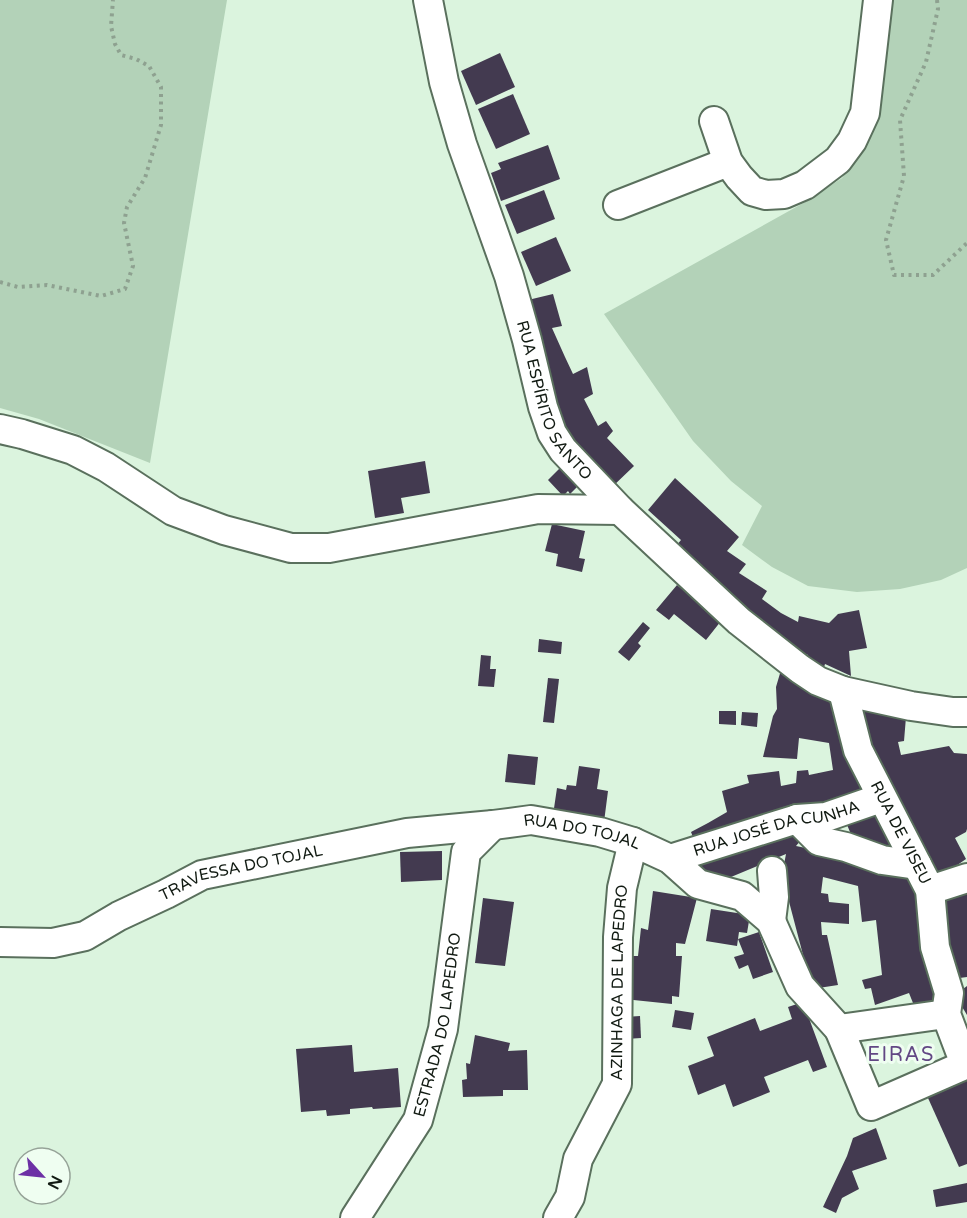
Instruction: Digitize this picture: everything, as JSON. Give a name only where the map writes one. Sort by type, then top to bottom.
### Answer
[{"type":"street","name":"RUA ESPÍRITO SANTO","points":[[428,0],[444,82],[462,144],[509,276],[543,407],[552,434],[563,450],[620,510],[739,621],[818,681],[843,691],[911,706],[967,712]]},
{"type":"street","points":[[714,120],[728,162],[752,191],[766,195],[784,194],[806,185],[837,160],[852,141],[865,113],[878,0]]},
{"type":"street","points":[[618,205],[728,162]]},
{"type":"street","points":[[0,429],[73,450],[106,467],[174,512],[224,530],[291,548],[329,548],[538,509],[620,510]]},
{"type":"street","name":"RUA DE VISEU","points":[[843,691],[858,750],[924,878],[935,947],[954,996],[965,1056]]},
{"type":"street","name":"RUA JOSÉ DA CUNHA","points":[[670,858],[797,819],[826,817],[882,798]]},
{"type":"street","points":[[797,819],[819,841],[846,847],[924,878],[967,878]]},
{"type":"street","name":"RUA DO TOJAL","points":[[493,825],[531,820],[600,832],[633,842],[670,858],[698,884],[742,896],[771,921]]},
{"type":"street","name":"TRAVESSA DO TOJAL","points":[[0,942],[53,943],[85,936],[119,916],[202,875],[407,833],[493,825]]},
{"type":"street","name":"ESTRADA DO LAPEDRO","points":[[355,1218],[418,1120],[443,1029],[466,852],[493,825]]},
{"type":"street","name":"AZINHAGA DE LAPEDRO","points":[[558,1218],[570,1197],[578,1159],[617,1084],[618,938],[622,888],[633,842]]},
{"type":"street","points":[[772,871],[774,897],[771,921],[800,987],[839,1029],[871,1106],[965,1056]]},
{"type":"street","points":[[839,1029],[954,996]]},
{"type":"path","points":[[0,282],[18,286],[47,285],[101,296],[125,289],[133,266],[124,223],[128,207],[145,178],[161,125],[161,87],[149,66],[121,55],[115,44],[111,26],[113,0]]},
{"type":"path","points":[[937,0],[938,9],[926,62],[900,120],[904,176],[886,240],[894,275],[933,275],[967,243]]},
{"type":"green space","points":[[0,0],[227,0],[150,463],[39,419],[0,408]]},
{"type":"green space","points":[[892,0],[967,0],[967,568],[941,580],[900,589],[857,592],[808,586],[772,567],[742,545],[762,506],[731,481],[693,441],[604,314],[807,201],[842,178],[865,147],[878,107]]},
{"type":"building","points":[[500,53],[515,87],[476,105],[461,71]]},
{"type":"building","points":[[513,94],[530,134],[496,149],[478,109]]},
{"type":"building","points":[[548,145],[560,179],[501,201],[491,173],[501,169],[498,163]]},
{"type":"building","points":[[544,190],[555,219],[517,234],[505,205]]},
{"type":"building","points":[[556,237],[571,271],[536,286],[521,252]]},
{"type":"building","points":[[553,294],[562,326],[552,328],[565,357],[573,374],[587,367],[593,394],[584,399],[598,426],[606,421],[613,431],[607,438],[634,466],[611,488],[581,456],[556,413],[528,300]]},
{"type":"building","points":[[425,461],[430,493],[401,498],[404,513],[375,518],[368,471]]},
{"type":"building","points":[[566,462],[584,480],[570,494],[568,491],[563,496],[548,480]]},
{"type":"building","points":[[675,478],[739,537],[727,551],[746,564],[739,573],[767,591],[762,599],[781,613],[798,622],[799,616],[829,623],[838,614],[859,610],[867,648],[849,651],[851,676],[825,664],[822,674],[804,663],[808,655],[793,649],[767,632],[676,546],[681,540],[648,510]]},
{"type":"building","points":[[552,524],[585,531],[579,558],[585,559],[582,572],[556,566],[558,554],[545,551]]},
{"type":"building","points":[[677,585],[721,621],[706,640],[674,614],[669,620],[656,610]]},
{"type":"building","points":[[643,622],[650,628],[638,643],[641,646],[629,661],[618,652]]},
{"type":"building","points":[[539,639],[562,642],[561,654],[538,652]]},
{"type":"building","points":[[481,655],[491,656],[490,669],[496,669],[494,687],[478,686]]},
{"type":"building","points":[[781,670],[832,698],[862,792],[695,842],[691,832],[727,812],[722,791],[749,783],[747,775],[779,771],[781,786],[796,783],[797,771],[808,770],[809,775],[833,770],[829,743],[799,738],[797,759],[763,757],[773,716],[777,709],[776,687]]},
{"type":"building","points":[[548,678],[559,679],[554,723],[543,722]]},
{"type":"building","points":[[858,698],[906,717],[904,741],[898,742],[901,755],[949,746],[954,753],[967,754],[967,829],[955,838],[966,859],[937,879],[873,764]]},
{"type":"building","points":[[719,711],[736,711],[736,725],[719,724]]},
{"type":"building","points":[[742,712],[758,713],[757,727],[741,725]]},
{"type":"building","points":[[508,754],[538,757],[535,785],[505,782]]},
{"type":"building","points":[[579,766],[600,769],[597,789],[608,791],[604,822],[553,815],[557,788],[566,790],[567,785],[576,786]]},
{"type":"building","points":[[875,807],[899,846],[881,856],[848,843],[850,832],[843,815]]},
{"type":"building","points":[[794,824],[801,840],[796,846],[913,870],[943,997],[915,1008],[909,993],[875,1005],[871,988],[865,989],[862,980],[882,975],[876,920],[862,922],[858,886],[823,877],[821,893],[828,894],[829,902],[849,904],[849,924],[821,922],[822,935],[827,935],[838,985],[812,989],[782,875],[786,854],[719,882],[713,872],[704,875],[692,860]]},
{"type":"building","points":[[442,851],[442,880],[401,882],[400,852]]},
{"type":"building","points":[[653,891],[697,898],[685,944],[676,943],[676,956],[682,956],[679,997],[672,996],[672,1004],[624,999],[628,956],[638,956],[641,928],[648,930]]},
{"type":"building","points":[[967,892],[967,977],[952,979],[940,898]]},
{"type":"building","points":[[483,898],[514,902],[505,966],[475,963]]},
{"type":"building","points":[[711,909],[750,915],[747,933],[739,932],[737,946],[706,941]]},
{"type":"building","points":[[759,932],[773,972],[753,979],[748,965],[739,969],[734,957],[744,954],[738,939]]},
{"type":"building","points":[[967,986],[967,1015],[955,995]]},
{"type":"building","points":[[803,1002],[827,1067],[813,1072],[808,1060],[764,1077],[770,1092],[733,1107],[725,1084],[698,1095],[688,1066],[714,1056],[707,1037],[755,1018],[760,1031],[792,1019],[788,1007]]},
{"type":"building","points":[[675,1010],[694,1013],[691,1030],[672,1027]]},
{"type":"building","points":[[640,1016],[641,1038],[626,1039],[625,1017]]},
{"type":"building","points":[[475,1035],[510,1043],[508,1051],[527,1050],[528,1090],[503,1090],[503,1096],[463,1097],[462,1080],[467,1079],[466,1063],[470,1064]]},
{"type":"building","points":[[352,1045],[354,1072],[398,1068],[401,1107],[350,1109],[350,1114],[327,1116],[326,1110],[301,1112],[296,1049]]},
{"type":"building","points":[[965,1075],[967,1080],[967,1164],[959,1167],[928,1098]]},
{"type":"building","points":[[876,1128],[887,1159],[852,1171],[859,1189],[842,1198],[836,1213],[823,1207],[853,1138]]},
{"type":"building","points":[[967,1183],[967,1202],[936,1207],[933,1190]]},
{"type":"district","name":"EIRAS","points":[[901,1055]]}]
